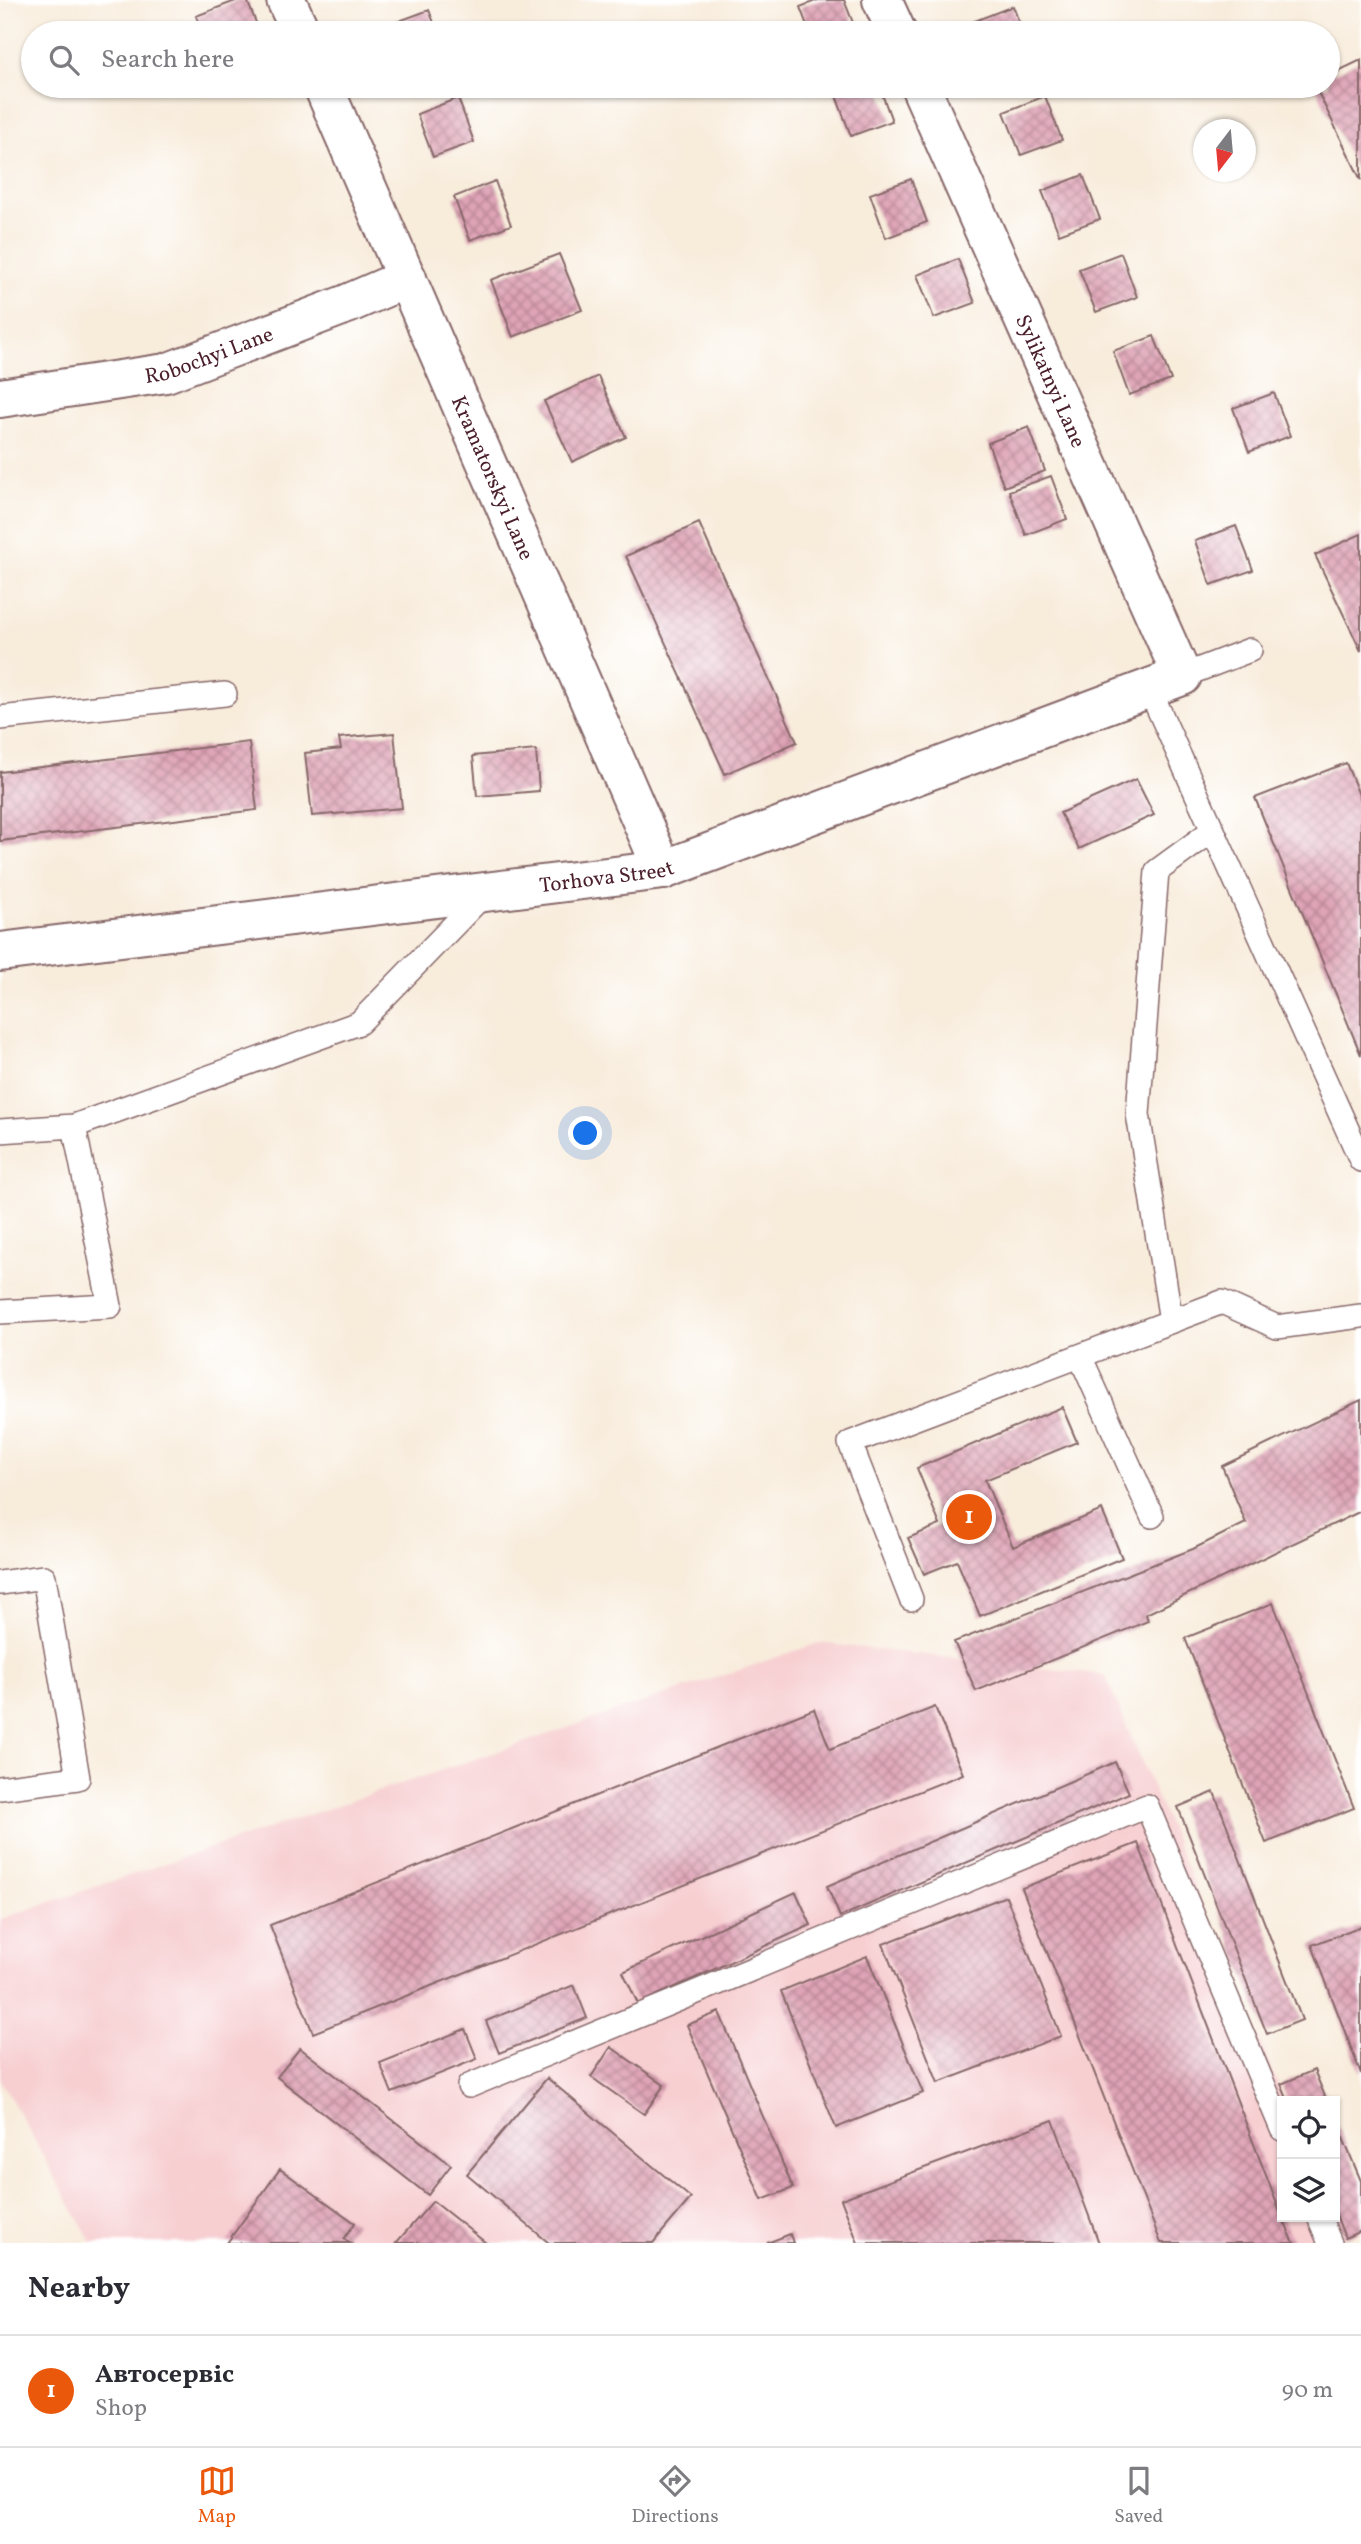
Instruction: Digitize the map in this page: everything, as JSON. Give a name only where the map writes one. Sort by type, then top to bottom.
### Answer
[{"type":"street","points":[[286,0],[296,21]]},
{"type":"street","points":[[882,0],[892,21]]},
{"type":"street","name":"Kramatorskyi Lane","points":[[328,98],[663,870]]},
{"type":"street","name":"Sylikatnyi Lane","points":[[925,98],[1166,682]]},
{"type":"street","name":"Robochyi Lane","points":[[0,398],[166,373],[347,304],[407,278]]},
{"type":"street","name":"Torhova Street","points":[[0,952],[663,870],[1166,682]]},
{"type":"lane","points":[[1250,650],[1166,682],[1213,830],[1361,1160]]},
{"type":"lane","points":[[0,718],[225,694]]},
{"type":"lane","points":[[1171,1321],[1138,1114],[1157,871],[1213,830]]},
{"type":"lane","points":[[0,1131],[74,1126],[359,1023],[485,892]]},
{"type":"lane","points":[[0,1312],[110,1306],[74,1126]]},
{"type":"lane","points":[[911,1599],[850,1443],[1222,1302],[1276,1327],[1361,1316]]},
{"type":"lane","points":[[1080,1356],[1152,1517]]},
{"type":"lane","points":[[0,1583],[44,1577],[78,1778],[0,1788]]},
{"type":"lane","points":[[469,2086],[1147,1806],[1277,2117]]},
{"type":"lane","points":[[1321,2222],[1330,2243]]},
{"type":"shaded area","points":[[819,1643],[1105,1675],[1283,2096],[1277,2096],[1277,2222],[1335,2222],[1344,2243],[92,2243],[0,2079],[0,1919]]},
{"type":"building","points":[[238,0],[247,0],[255,21],[198,21],[196,16]]},
{"type":"building","points":[[818,0],[844,0],[852,21],[805,21],[800,7]]},
{"type":"building","points":[[1013,6],[1019,21],[975,21]]},
{"type":"building","points":[[429,10],[433,21],[399,21]]},
{"type":"building","points":[[1361,60],[1361,180],[1321,98],[1340,98],[1340,70]]},
{"type":"building","points":[[458,98],[474,142],[433,157],[417,114]]},
{"type":"building","points":[[837,98],[883,98],[892,121],[851,136]]},
{"type":"building","points":[[1046,98],[1062,140],[1021,155],[1004,112]]},
{"type":"building","points":[[1083,175],[1100,219],[1059,234],[1042,191]]},
{"type":"building","points":[[911,179],[927,222],[886,238],[870,194]]},
{"type":"building","points":[[495,181],[511,225],[470,240],[454,197]]},
{"type":"building","points":[[1121,253],[1137,297],[1096,312],[1079,269]]},
{"type":"building","points":[[559,254],[582,310],[513,337],[491,280]]},
{"type":"building","points":[[958,259],[975,303],[934,318],[917,275]]},
{"type":"building","points":[[1154,336],[1171,380],[1129,395],[1113,351]]},
{"type":"building","points":[[598,376],[626,437],[572,462],[544,401]]},
{"type":"building","points":[[1274,393],[1290,436],[1249,452],[1233,408]]},
{"type":"building","points":[[1029,427],[1045,471],[1004,487],[988,443]]},
{"type":"building","points":[[1051,476],[1067,519],[1026,535],[1009,491]]},
{"type":"building","points":[[699,523],[797,742],[725,774],[626,556]]},
{"type":"building","points":[[1236,526],[1253,570],[1211,585],[1195,541]]},
{"type":"building","points":[[1361,534],[1361,651],[1315,555]]},
{"type":"building","points":[[394,733],[402,808],[312,816],[305,753],[341,749],[339,738]]},
{"type":"building","points":[[249,742],[257,810],[0,841],[0,772]]},
{"type":"building","points":[[536,750],[539,791],[477,796],[473,756]]},
{"type":"building","points":[[1346,763],[1361,800],[1361,1055],[1255,798]]},
{"type":"building","points":[[1136,779],[1154,815],[1079,849],[1060,813]]},
{"type":"building","points":[[1361,1400],[1361,1511],[1146,1614],[1148,1621],[976,1691],[954,1642],[1193,1549],[1246,1523],[1222,1466]]},
{"type":"building","points":[[1062,1407],[1077,1442],[985,1480],[1013,1547],[1102,1510],[1122,1558],[980,1616],[957,1561],[924,1574],[908,1538],[940,1525],[917,1468]]},
{"type":"building","points":[[1273,1603],[1354,1808],[1266,1843],[1185,1638]]},
{"type":"building","points":[[935,1707],[963,1774],[313,2033],[270,1925],[814,1709],[830,1749]]},
{"type":"building","points":[[1115,1762],[1129,1793],[840,1917],[827,1886]]},
{"type":"building","points":[[1214,1792],[1302,2020],[1267,2034],[1178,1807]]},
{"type":"building","points":[[1138,1843],[1277,2204],[1277,2222],[1284,2222],[1294,2243],[1161,2243],[1022,1888]]},
{"type":"building","points":[[796,1892],[811,1925],[638,2004],[623,1972]]},
{"type":"building","points":[[1006,1896],[1061,2036],[938,2083],[883,1944]]},
{"type":"building","points":[[1361,1926],[1361,2074],[1312,1945]]},
{"type":"building","points":[[867,1956],[923,2093],[836,2128],[781,1991]]},
{"type":"building","points":[[574,1985],[587,2018],[499,2053],[486,2021]]},
{"type":"building","points":[[719,2012],[793,2188],[762,2200],[687,2025]]},
{"type":"building","points":[[465,2029],[477,2059],[392,2093],[380,2063]]},
{"type":"building","points":[[611,2047],[664,2085],[644,2114],[591,2077]]},
{"type":"building","points":[[300,2048],[451,2165],[428,2195],[277,2077]]},
{"type":"building","points":[[1314,2070],[1325,2096],[1286,2096],[1281,2084]]},
{"type":"building","points":[[547,2078],[691,2198],[653,2243],[549,2243],[467,2174]]},
{"type":"building","points":[[1053,2120],[1099,2243],[858,2243],[841,2199]]},
{"type":"building","points":[[1340,2131],[1361,2181],[1361,2231],[1345,2238],[1339,2222]]},
{"type":"building","points":[[280,2169],[355,2223],[344,2239],[350,2243],[227,2243]]},
{"type":"building","points":[[433,2201],[486,2243],[396,2243]]},
{"type":"building","points":[[790,2234],[793,2243],[767,2243]]},
{"type":"place","name":"Автосервіс","points":[[969,1517]]}]
